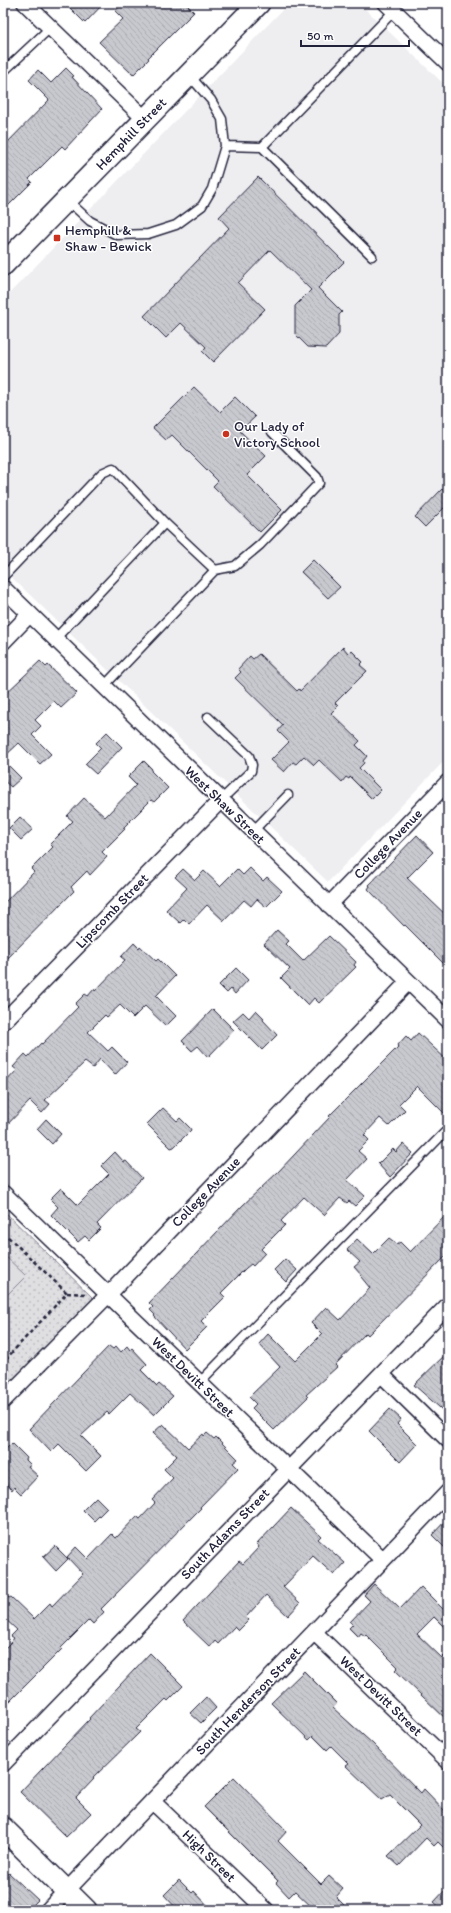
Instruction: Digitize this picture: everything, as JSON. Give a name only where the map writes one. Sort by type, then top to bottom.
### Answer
[{"type":"main road","name":"Hemphill Street","points":[[3,265],[259,3]]},
{"type":"main road","points":[[7,1835],[86,1910]]},
{"type":"street","points":[[25,3],[146,120]]},
{"type":"street","points":[[390,7],[448,63]]},
{"type":"street","name":"West Shaw Street","points":[[3,588],[448,1020]]},
{"type":"street","points":[[3,642],[30,614]]},
{"type":"street","name":"College Avenue","points":[[329,905],[448,782]]},
{"type":"street","name":"Lipscomb Street","points":[[3,1022],[221,800]]},
{"type":"street","name":"College Avenue","points":[[3,1401],[108,1295],[408,982]]},
{"type":"street","name":"West Devitt Street","points":[[3,1193],[383,1560]]},
{"type":"street","name":"South Adams Street","points":[[3,1764],[288,1468],[448,1305]]},
{"type":"street","points":[[381,1374],[448,1440]]},
{"type":"street","name":"South Henderson Street","points":[[48,1910],[448,1492]]},
{"type":"street","name":"West Devitt Street","points":[[314,1632],[448,1761]]},
{"type":"street","name":"High Street","points":[[152,1801],[266,1910]]},
{"type":"lane","points":[[262,147],[380,26],[390,7]]},
{"type":"lane","points":[[3,72],[50,28]]},
{"type":"lane","points":[[67,200],[90,221],[117,235],[148,234],[176,225],[202,206],[212,189],[225,146],[222,119],[211,100],[189,75]]},
{"type":"lane","points":[[225,146],[262,147],[372,256]]},
{"type":"lane","points":[[104,686],[215,570],[235,566],[260,545],[319,483],[317,477],[272,432]]},
{"type":"lane","points":[[3,577],[102,473],[113,468],[165,523],[215,570]]},
{"type":"lane","points":[[55,639],[165,523]]},
{"type":"lane","points":[[208,717],[249,756],[252,765],[251,771],[221,800]]},
{"type":"lane","points":[[253,831],[288,795]]},
{"type":"lane","points":[[199,1383],[448,1129]]},
{"type":"path","points":[[3,1232],[67,1293],[3,1362]]},
{"type":"shaded area","name":"Our Lady of Victory School","points":[[289,3],[359,3],[448,88],[448,757],[328,882],[3,569],[3,300]]},
{"type":"shaded area","points":[[3,1210],[94,1299],[3,1391]]},
{"type":"shaded area","points":[[3,1254],[26,1276],[3,1299]]},
{"type":"building","points":[[65,3],[104,3],[85,23]]},
{"type":"building","points":[[124,3],[185,3],[194,12],[133,75],[99,42],[123,19],[115,11]]},
{"type":"building","points":[[66,68],[74,76],[72,77],[102,109],[65,149],[62,146],[29,179],[32,182],[3,211],[3,147],[49,100],[29,80],[38,70],[51,83]]},
{"type":"building","points":[[258,177],[344,262],[318,288],[342,312],[339,315],[339,334],[326,348],[308,347],[295,334],[295,306],[311,290],[270,250],[238,283],[265,309],[213,362],[202,351],[206,347],[181,323],[166,338],[144,316],[229,228],[219,217]]},
{"type":"building","points":[[194,387],[220,412],[235,397],[255,417],[240,431],[266,456],[247,475],[282,510],[260,532],[213,486],[218,481],[172,435],[166,440],[153,428]]},
{"type":"building","points":[[442,489],[448,495],[448,504],[425,527],[415,517]]},
{"type":"building","points":[[313,560],[340,587],[328,598],[301,572]]},
{"type":"building","points":[[343,647],[348,653],[351,650],[363,662],[360,665],[367,671],[335,703],[338,706],[331,713],[360,741],[356,745],[367,756],[363,761],[364,763],[359,768],[381,790],[372,799],[350,777],[349,779],[346,777],[342,782],[319,760],[314,765],[304,756],[296,764],[293,762],[284,772],[271,760],[289,742],[278,731],[283,725],[235,678],[241,672],[238,669],[250,656],[253,659],[259,654],[297,691],[299,689],[300,691]]},
{"type":"building","points":[[40,661],[46,667],[48,665],[77,693],[61,708],[54,701],[35,720],[41,726],[32,735],[51,754],[40,764],[19,743],[3,758],[3,696]]},
{"type":"building","points":[[107,732],[122,747],[96,774],[85,764],[101,748],[96,743]]},
{"type":"building","points":[[3,760],[21,778],[11,787],[3,780]]},
{"type":"building","points":[[144,761],[152,769],[151,771],[168,788],[154,802],[151,800],[123,828],[125,829],[102,852],[107,857],[90,875],[87,871],[71,887],[74,891],[3,963],[3,904],[34,872],[31,869],[53,847],[50,844],[73,821],[67,816],[84,798],[105,817],[136,785],[128,777]]},
{"type":"building","points":[[20,817],[33,829],[21,840],[9,828]]},
{"type":"building","points":[[417,835],[433,852],[407,878],[448,917],[448,968],[368,889],[370,886],[369,885]]},
{"type":"building","points":[[250,868],[263,881],[267,877],[282,891],[266,907],[257,899],[251,906],[244,900],[224,921],[207,905],[189,924],[184,919],[180,923],[166,910],[187,888],[175,877],[183,869],[195,880],[204,871],[220,886],[237,869],[243,875]]},
{"type":"building","points":[[277,930],[289,941],[286,944],[303,961],[329,936],[356,962],[354,965],[356,967],[319,1003],[314,998],[308,1005],[281,978],[290,969],[264,944]]},
{"type":"building","points":[[134,943],[139,948],[140,946],[156,961],[158,959],[175,976],[156,996],[176,1016],[166,1026],[145,1006],[133,1018],[120,1005],[107,1017],[105,1015],[88,1032],[108,1051],[112,1047],[127,1062],[115,1075],[100,1059],[93,1068],[85,1062],[45,1100],[50,1104],[42,1113],[30,1101],[3,1129],[3,1085],[17,1070],[13,1067],[25,1054],[28,1057],[41,1043],[42,1044],[78,1007],[75,1004],[85,994],[88,996],[94,989],[95,991],[125,960],[121,957]]},
{"type":"building","points":[[236,968],[248,980],[235,994],[231,989],[227,993],[219,985]]},
{"type":"building","points":[[213,1009],[234,1030],[208,1057],[198,1046],[192,1051],[182,1041]]},
{"type":"building","points":[[256,1010],[277,1035],[262,1050],[233,1021],[243,1012],[249,1018]]},
{"type":"building","points":[[418,1033],[448,1061],[448,1117],[417,1086],[399,1104],[405,1110],[389,1126],[380,1118],[364,1135],[369,1140],[358,1151],[367,1159],[347,1180],[365,1196],[355,1206],[349,1201],[347,1203],[340,1198],[324,1215],[304,1197],[281,1221],[285,1225],[261,1249],[265,1253],[253,1266],[251,1264],[246,1268],[221,1293],[225,1297],[201,1321],[207,1327],[185,1349],[154,1316],[155,1315],[150,1310],[153,1307],[149,1303],[242,1206],[278,1172],[330,1117],[329,1116],[398,1047],[397,1046],[406,1036],[411,1041]]},
{"type":"building","points":[[163,1108],[177,1121],[180,1118],[191,1130],[174,1147],[171,1148],[147,1124]]},
{"type":"building","points":[[46,1119],[61,1134],[52,1144],[37,1129]]},
{"type":"building","points":[[403,1144],[413,1153],[390,1177],[378,1164],[393,1149],[396,1152]]},
{"type":"building","points":[[115,1152],[142,1178],[97,1224],[101,1228],[89,1240],[85,1236],[78,1242],[51,1215],[58,1207],[50,1199],[61,1188],[78,1205],[109,1174],[101,1166]]},
{"type":"building","points":[[448,1213],[448,1254],[368,1335],[366,1333],[335,1365],[337,1367],[306,1395],[308,1397],[274,1430],[252,1408],[256,1404],[249,1397],[280,1367],[259,1344],[268,1334],[295,1361],[322,1334],[311,1323],[326,1307],[340,1320],[370,1288],[354,1267],[360,1262],[347,1250],[357,1239],[373,1254],[389,1238],[397,1244],[400,1242],[410,1252]]},
{"type":"building","points":[[285,1259],[297,1270],[286,1282],[274,1270]]},
{"type":"building","points":[[109,1346],[113,1349],[116,1346],[121,1352],[127,1346],[130,1350],[132,1348],[147,1364],[141,1370],[157,1386],[159,1384],[173,1396],[154,1415],[130,1393],[109,1414],[107,1412],[81,1436],[101,1456],[86,1471],[59,1444],[51,1452],[29,1429]]},
{"type":"building","points":[[448,1352],[448,1415],[414,1385]]},
{"type":"building","points":[[390,1409],[401,1419],[397,1424],[417,1444],[400,1462],[369,1431]]},
{"type":"building","points":[[163,1424],[188,1448],[203,1434],[204,1436],[207,1433],[214,1439],[216,1437],[238,1459],[233,1463],[238,1468],[200,1507],[201,1508],[101,1609],[104,1612],[93,1624],[89,1620],[3,1708],[3,1650],[14,1638],[11,1636],[17,1630],[3,1617],[3,1592],[9,1598],[11,1597],[34,1619],[50,1603],[52,1606],[83,1574],[67,1557],[76,1547],[88,1559],[112,1534],[116,1538],[137,1516],[140,1519],[155,1503],[152,1500],[173,1478],[164,1469],[177,1456],[153,1433]]},
{"type":"building","points":[[12,1443],[27,1458],[26,1460],[31,1465],[28,1467],[38,1476],[21,1494],[14,1487],[12,1490],[3,1481],[3,1452]]},
{"type":"building","points":[[96,1497],[107,1508],[94,1521],[83,1510]]},
{"type":"building","points":[[291,1508],[321,1536],[318,1539],[345,1563],[334,1575],[313,1556],[283,1587],[300,1603],[288,1616],[266,1595],[246,1617],[249,1620],[238,1631],[234,1627],[218,1644],[215,1641],[210,1647],[183,1621],[239,1561],[243,1564],[259,1547],[257,1544]]},
{"type":"building","points":[[448,1518],[448,1551],[432,1535]]},
{"type":"building","points":[[55,1546],[68,1559],[56,1571],[43,1557]]},
{"type":"building","points":[[374,1584],[400,1609],[421,1587],[448,1614],[448,1631],[434,1617],[417,1634],[442,1658],[448,1652],[448,1721],[395,1670],[398,1667],[366,1635],[365,1636],[361,1633],[358,1637],[349,1628],[353,1624],[350,1622],[370,1601],[364,1595]]},
{"type":"building","points":[[150,1653],[183,1686],[168,1701],[166,1699],[136,1729],[140,1732],[93,1778],[94,1779],[76,1798],[91,1813],[66,1837],[20,1792],[90,1719],[89,1718]]},
{"type":"building","points":[[304,1671],[337,1704],[333,1708],[373,1744],[421,1793],[424,1789],[448,1814],[448,1852],[438,1842],[434,1846],[426,1838],[399,1866],[388,1856],[420,1825],[390,1795],[382,1800],[346,1766],[349,1764],[331,1746],[327,1750],[313,1736],[309,1740],[271,1703]]},
{"type":"building","points":[[206,1697],[216,1708],[201,1723],[190,1713]]},
{"type":"building","points":[[234,1777],[287,1831],[278,1841],[321,1884],[329,1876],[343,1889],[336,1897],[349,1910],[315,1910],[295,1891],[289,1897],[276,1883],[278,1881],[204,1807]]},
{"type":"building","points":[[9,1873],[38,1900],[28,1910],[3,1910],[3,1879]]},
{"type":"building","points":[[179,1880],[192,1893],[194,1891],[212,1910],[178,1910],[164,1895]]},
{"type":"building","points":[[448,1887],[448,1910],[443,1910],[434,1902]]},
{"type":"place","name":"Hemphill & Shaw - Bewick","points":[[57,238]]},
{"type":"place","name":"Our Lady of Victory School","points":[[226,434]]}]
